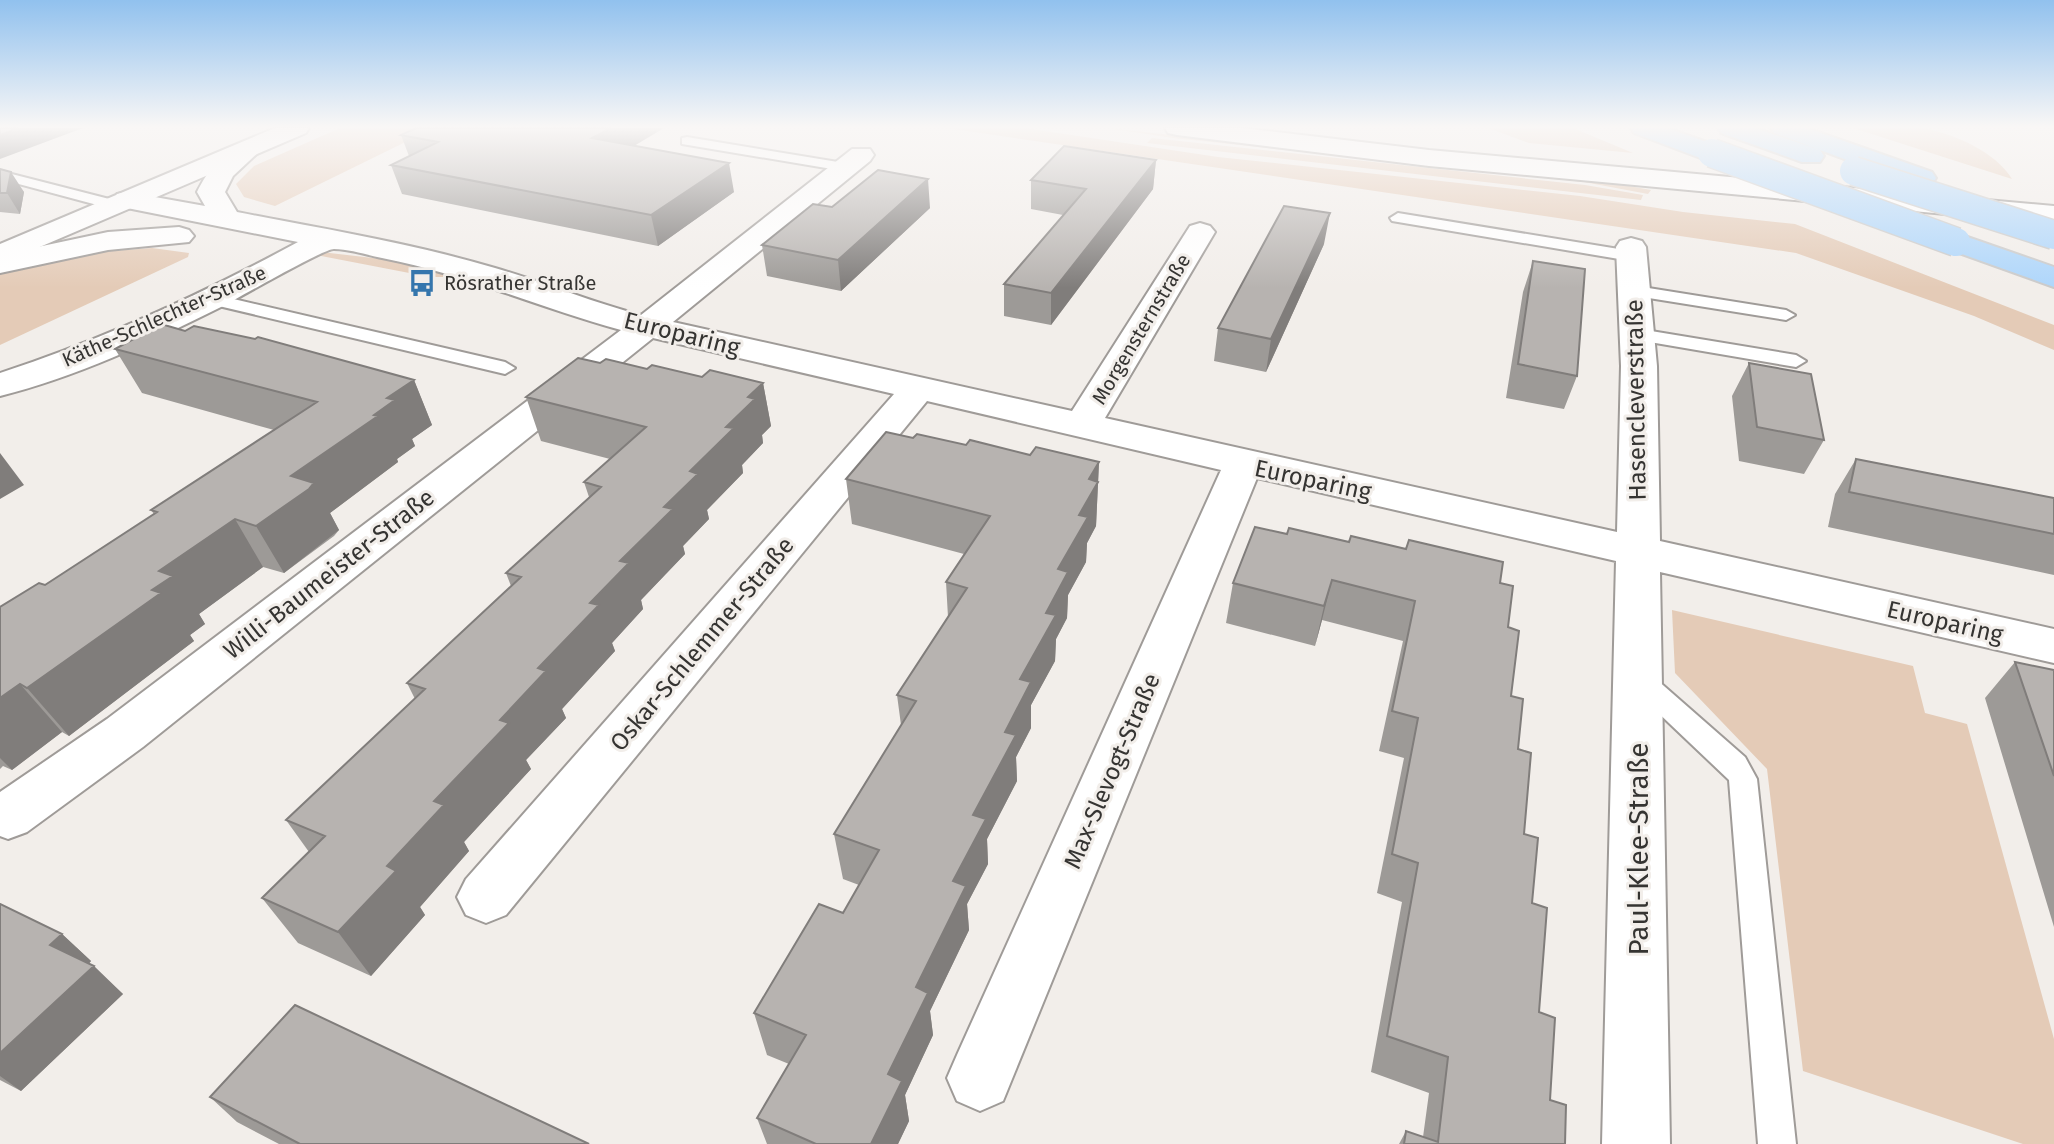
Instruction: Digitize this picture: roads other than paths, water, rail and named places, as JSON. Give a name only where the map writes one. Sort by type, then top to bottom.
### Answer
[{"type":"highway","points":[[1790,181],[2054,278]]},
{"type":"highway","points":[[1889,181],[2054,230]]},
{"type":"highway","points":[[1931,181],[2054,230]]},
{"type":"street","points":[[0,255],[172,181]]},
{"type":"street","points":[[214,181],[211,192],[228,221]]},
{"type":"street","name":"Willi-Baumeister-Straße","points":[[4,818],[125,733],[827,181]]},
{"type":"street","points":[[1625,181],[2054,230]]},
{"type":"street","points":[[1686,181],[2054,215]]},
{"type":"street","name":"Europaring","points":[[112,207],[228,221],[409,254],[474,272],[573,307],[645,326],[2054,646]]},
{"type":"street","name":"Europaring","points":[[112,207],[179,236],[285,261],[573,307]]},
{"type":"street","name":"Morgensternstraße","points":[[1082,425],[1200,232]]},
{"type":"street","name":"Europaring","points":[[0,264],[80,245],[179,236]]},
{"type":"street","name":"Käthe-Schlechter-Straße","points":[[0,385],[118,341],[212,299],[325,239]]},
{"type":"street","name":"Hasencleverstraße","points":[[1632,265],[1639,335],[1637,553]]},
{"type":"street","name":"Oskar-Schlemmer-Straße","points":[[486,897],[917,390]]},
{"type":"street","name":"Max-Slevogt-Straße","points":[[980,1078],[1243,464]]},
{"type":"street","name":"Paul-Klee-Straße","points":[[1636,1144],[1637,553]]},
{"type":"lane","points":[[22,181],[112,207]]},
{"type":"lane","points":[[1398,218],[1632,265],[1786,315]]},
{"type":"lane","points":[[212,299],[505,368]]},
{"type":"lane","points":[[1639,335],[1796,361]]},
{"type":"lane","points":[[1639,679],[1735,765],[1743,779],[1777,1144]]},
{"type":"place","name":"Rösrather Straße","points":[[422,283]]}]
